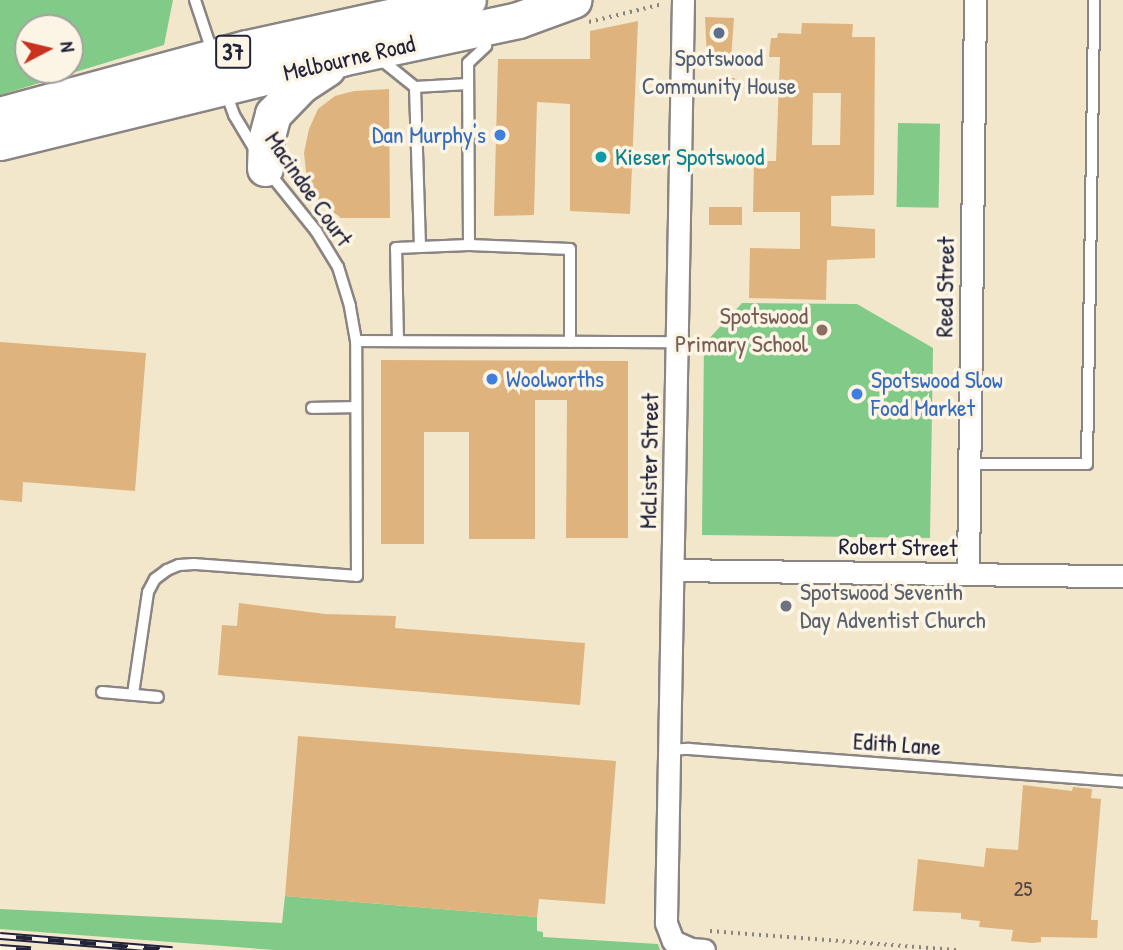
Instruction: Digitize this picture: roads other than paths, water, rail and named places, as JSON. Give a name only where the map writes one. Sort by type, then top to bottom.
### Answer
[{"type":"main road","name":"Melbourne Road","points":[[0,142],[219,72],[468,0]]},
{"type":"main road","name":"Melbourne Road","points":[[0,115],[219,72],[356,55],[518,20],[573,0]]},
{"type":"main road","points":[[265,168],[266,140],[273,114],[301,85],[356,55]]},
{"type":"street","name":"McLister Street","points":[[683,0],[673,570],[667,750],[666,923],[673,941],[691,949],[700,940]]},
{"type":"street","name":"Reed Street","points":[[968,574],[975,0]]},
{"type":"street","name":"Robert Street","points":[[673,570],[1123,576]]},
{"type":"lane","name":"Macindoe Court","points":[[133,694],[148,592],[155,579],[167,570],[194,564],[357,576],[356,341],[338,267],[316,231],[265,168],[234,116],[195,0]]},
{"type":"lane","points":[[969,464],[1087,464],[1094,0]]},
{"type":"lane","points":[[469,245],[468,63],[486,46]]},
{"type":"lane","points":[[356,55],[415,87],[468,85]]},
{"type":"lane","points":[[415,87],[419,247]]},
{"type":"lane","points":[[398,341],[397,248],[469,245],[570,249],[570,342]]},
{"type":"lane","points":[[356,341],[677,342]]},
{"type":"lane","points":[[312,408],[356,407]]},
{"type":"lane","points":[[102,692],[159,697]]},
{"type":"lane","name":"Edith Lane","points":[[667,750],[689,749],[1123,782]]},
{"type":"railway","points":[[0,936],[172,950]]},
{"type":"railway","points":[[0,948],[31,950]]},
{"type":"place","name":"Spotswood Community House","points":[[719,33]]},
{"type":"place","name":"Dan Murphy's","points":[[500,135]]},
{"type":"place","name":"Kieser Spotswood","points":[[601,157]]},
{"type":"place","name":"Spotswood Primary School","points":[[822,330]]},
{"type":"place","name":"Woolworths","points":[[492,379]]},
{"type":"place","name":"Spotswood Slow Food Market","points":[[857,394]]},
{"type":"place","name":"Spotswood Seventh Day Adventist Church","points":[[786,606]]}]
